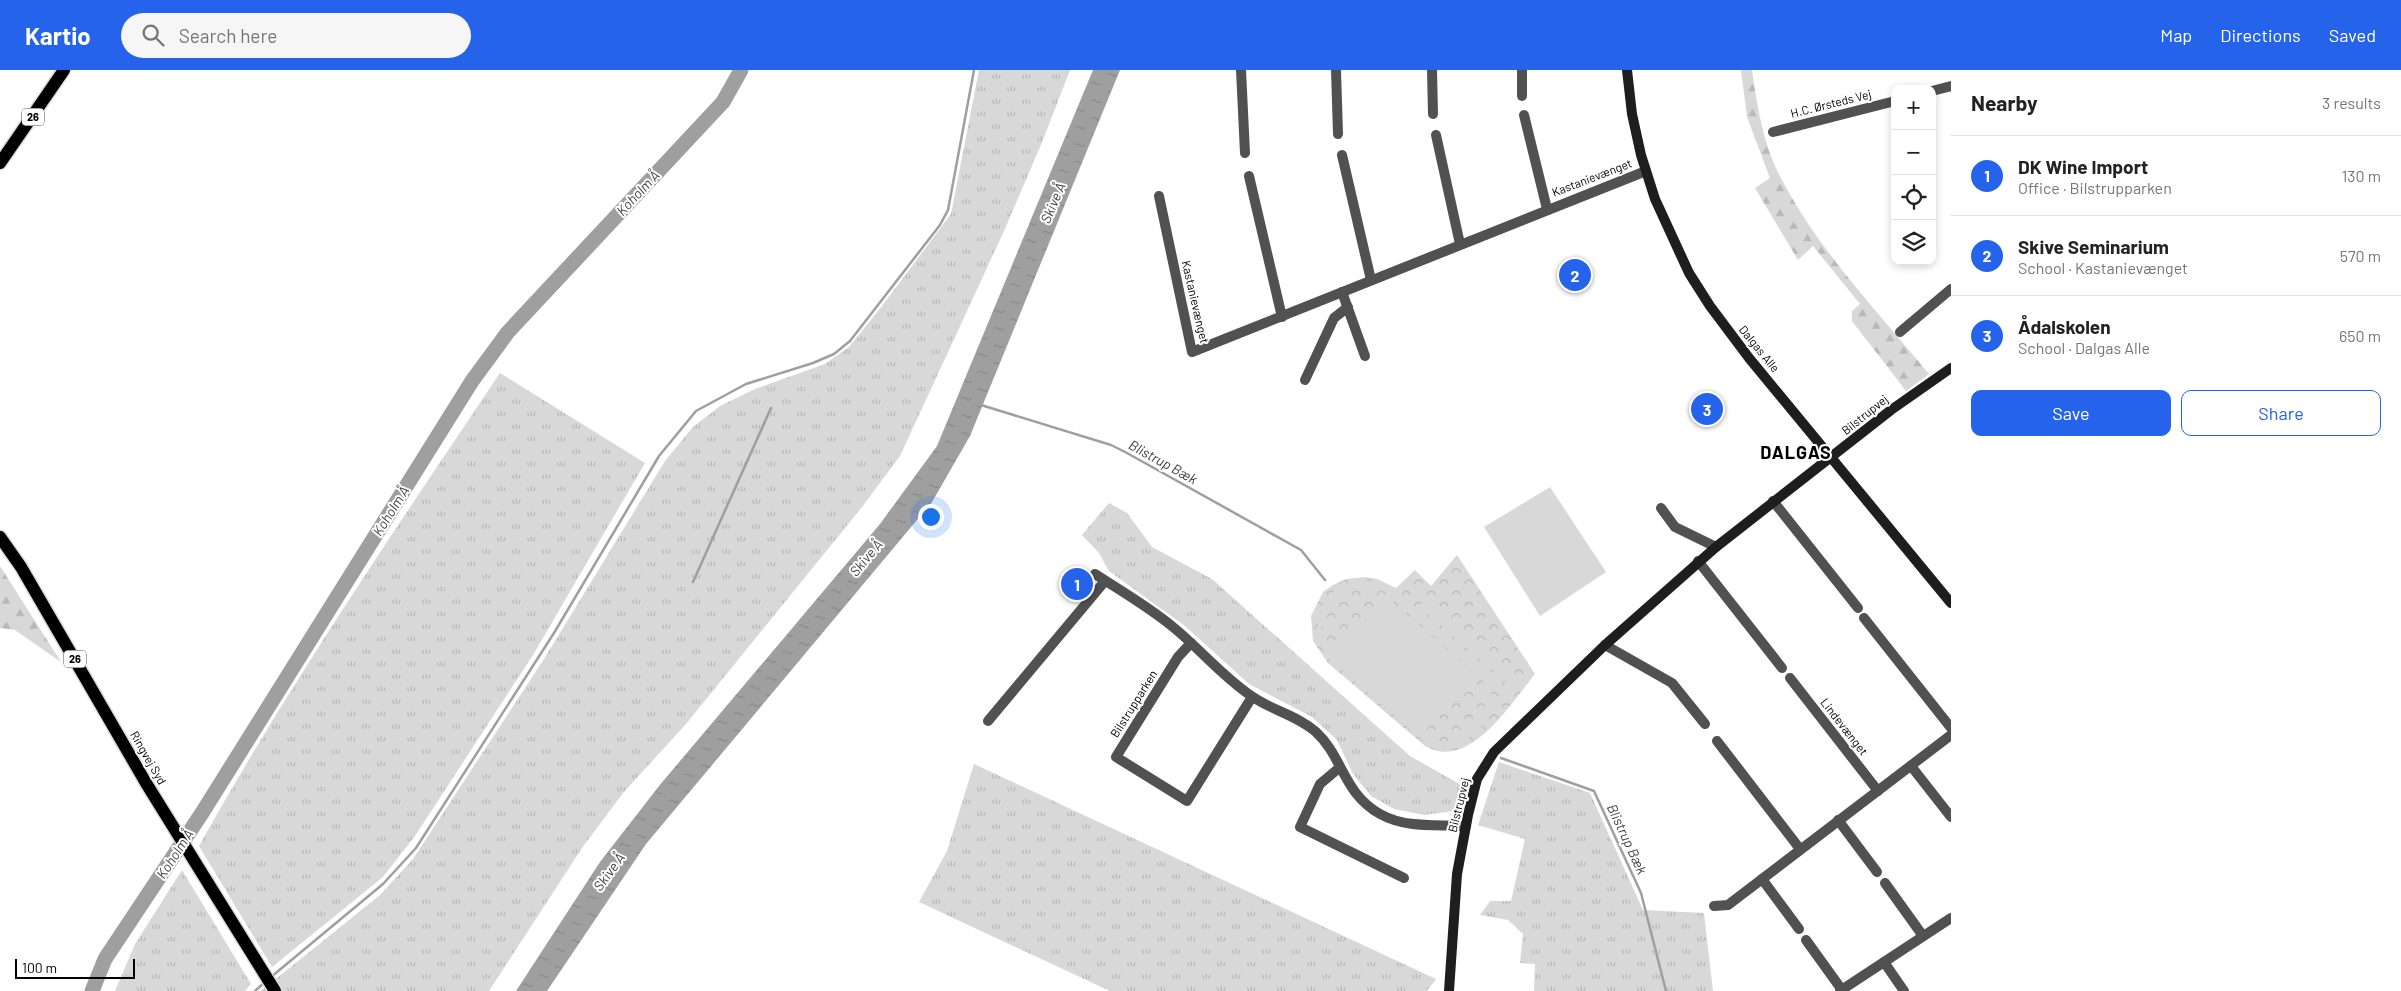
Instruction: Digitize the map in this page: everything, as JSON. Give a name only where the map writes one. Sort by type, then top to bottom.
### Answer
[{"type":"main road","name":"26","points":[[0,163],[64,70]]},
{"type":"main road","name":"Ringvej Syd","points":[[0,537],[21,567],[146,783],[275,991]]},
{"type":"street","points":[[1241,70],[1245,153]]},
{"type":"street","points":[[1336,70],[1338,134]]},
{"type":"street","points":[[1432,70],[1433,114]]},
{"type":"street","points":[[1522,70],[1522,96]]},
{"type":"street","name":"Dalgas Alle","points":[[1627,70],[1632,114],[1646,171],[1674,243],[1710,306],[1951,602]]},
{"type":"street","points":[[1936,90],[1951,86]]},
{"type":"street","name":"H.C. Ørsteds Vej","points":[[1773,132],[1891,102]]},
{"type":"street","name":"Kastanievænget","points":[[1524,115],[1547,209]]},
{"type":"street","points":[[1436,135],[1460,244]]},
{"type":"street","points":[[1342,156],[1372,280]]},
{"type":"street","name":"Kastanievænget","points":[[1158,196],[1192,352],[1646,171]]},
{"type":"street","points":[[1248,176],[1282,316]]},
{"type":"street","points":[[1900,332],[1951,288]]},
{"type":"street","points":[[1342,292],[1365,356]]},
{"type":"street","points":[[1305,380],[1334,318],[1348,307]]},
{"type":"street","name":"Bilstrupvej","points":[[1449,991],[1458,874],[1466,826],[1477,779],[1494,752],[1605,645],[1698,562],[1773,501],[1891,410],[1951,368]]},
{"type":"street","points":[[1773,501],[1858,608]]},
{"type":"street","points":[[1661,508],[1675,527],[1716,547]]},
{"type":"street","points":[[1698,562],[1782,668]]},
{"type":"street","points":[[1095,574],[1156,614],[1191,643],[1211,664],[1252,697],[1304,724],[1316,733],[1326,744],[1351,789],[1364,803],[1381,815],[1399,822],[1418,825],[1466,826]]},
{"type":"street","points":[[988,721],[1105,581]]},
{"type":"street","points":[[1864,618],[1951,728]]},
{"type":"street","name":"Bilstrupparken","points":[[1191,643],[1178,657],[1116,757],[1187,801],[1252,697]]},
{"type":"street","points":[[1605,645],[1672,684],[1705,724]]},
{"type":"street","name":"Lindevænget","points":[[1790,678],[1878,791]]},
{"type":"street","points":[[1714,906],[1728,905],[1951,735]]},
{"type":"street","points":[[1718,741],[1800,849]]},
{"type":"street","points":[[1911,766],[1951,817]]},
{"type":"street","points":[[1338,768],[1320,784],[1300,827],[1404,878]]},
{"type":"street","points":[[1838,820],[1877,872]]},
{"type":"street","points":[[1762,879],[1799,930]]},
{"type":"street","points":[[1885,883],[1923,936]]},
{"type":"street","points":[[1806,940],[1841,990],[1951,918]]},
{"type":"street","points":[[1884,962],[1904,991]]},
{"type":"green space","points":[[979,70],[1070,70],[1043,140],[1004,231],[900,456],[862,507],[686,724],[623,793],[582,848],[489,991],[261,991],[380,895],[413,859],[544,659],[665,461],[693,427],[720,406],[755,389],[825,364],[849,347],[882,306],[951,214]]},
{"type":"green space","points":[[1741,70],[1752,70],[1759,112],[1770,154],[1797,206],[1832,257],[1929,374],[1906,391],[1852,321],[1852,311],[1860,304],[1813,246],[1798,260],[1755,188],[1770,178],[1747,117]]},
{"type":"green space","points":[[500,373],[645,463],[533,655],[415,836],[383,877],[272,967],[199,846],[307,666]]},
{"type":"green space","points":[[1550,487],[1606,572],[1540,616],[1484,527]]},
{"type":"green space","points":[[1109,503],[1127,513],[1152,547],[1212,579],[1410,756],[1468,789],[1462,810],[1424,815],[1394,809],[1371,796],[1353,774],[1337,740],[1312,717],[1249,684],[1185,626],[1109,571],[1099,553],[1082,535]]},
{"type":"green space","points":[[1457,555],[1535,674],[1488,731],[1473,742],[1457,750],[1441,752],[1425,746],[1328,663],[1313,641],[1311,616],[1323,592],[1346,579],[1365,577],[1377,579],[1396,588],[1415,570],[1431,586]]},
{"type":"green space","points":[[0,566],[61,662],[15,630],[0,628]]},
{"type":"green space","points":[[1362,580],[1383,582],[1393,587],[1493,675],[1488,680],[1491,694],[1490,708],[1485,721],[1476,732],[1466,740],[1453,745],[1439,746],[1425,742],[1325,655],[1318,630],[1322,607],[1328,597],[1348,583]],"holes":[[[1362,585],[1374,586],[1389,594],[1479,674],[1485,687],[1486,701],[1482,714],[1475,726],[1466,735],[1454,740],[1440,741],[1426,736],[1356,678],[1326,647],[1322,631],[1322,621],[1331,601],[1342,591],[1352,587]]]},
{"type":"green space","points":[[1384,594],[1475,674],[1425,731],[1334,651]]},
{"type":"green space","points":[[1423,602],[1518,686],[1515,690],[1419,606]]},
{"type":"green space","points":[[1499,762],[1590,793],[1643,910],[1704,913],[1713,991],[1534,991],[1535,964],[1520,963],[1523,934],[1508,920],[1480,915],[1490,901],[1511,901],[1525,839],[1478,825]]},
{"type":"green space","points":[[974,764],[1436,979],[1427,991],[1110,991],[919,902],[947,851]]},
{"type":"green space","points":[[182,870],[251,984],[245,991],[115,991],[135,944]]},
{"type":"water","name":"Skive Å","points":[[1093,70],[1120,70],[970,436],[932,502],[646,844],[547,991],[516,991],[600,862],[659,786],[880,524],[937,446]]},
{"type":"waterway","name":"Koholm Å","points":[[92,991],[105,959],[202,813],[472,381],[508,332],[723,102],[741,70]]},
{"type":"waterway","points":[[271,977],[383,884],[416,848],[554,633],[659,456],[696,411],[746,384],[813,363],[834,354],[850,341],[940,225],[948,210],[974,70]]},
{"type":"waterway","name":"Blistrup Bæk","points":[[981,405],[1111,445],[1127,453],[1301,550],[1325,580]]},
{"type":"waterway","points":[[693,582],[771,408]]},
{"type":"waterway","name":"Blistrup Bæk","points":[[1501,758],[1594,791],[1641,893],[1666,991]]},
{"type":"waterway","points":[[255,991],[265,982]]},
{"type":"place","name":"Skive Seminarium","points":[[1575,275]]},
{"type":"place","name":"Ådalskolen","points":[[1707,409]]},
{"type":"place","name":"DK Wine Import","points":[[1077,584]]},
{"type":"district","name":"DALGAS","points":[[1796,453]]}]
